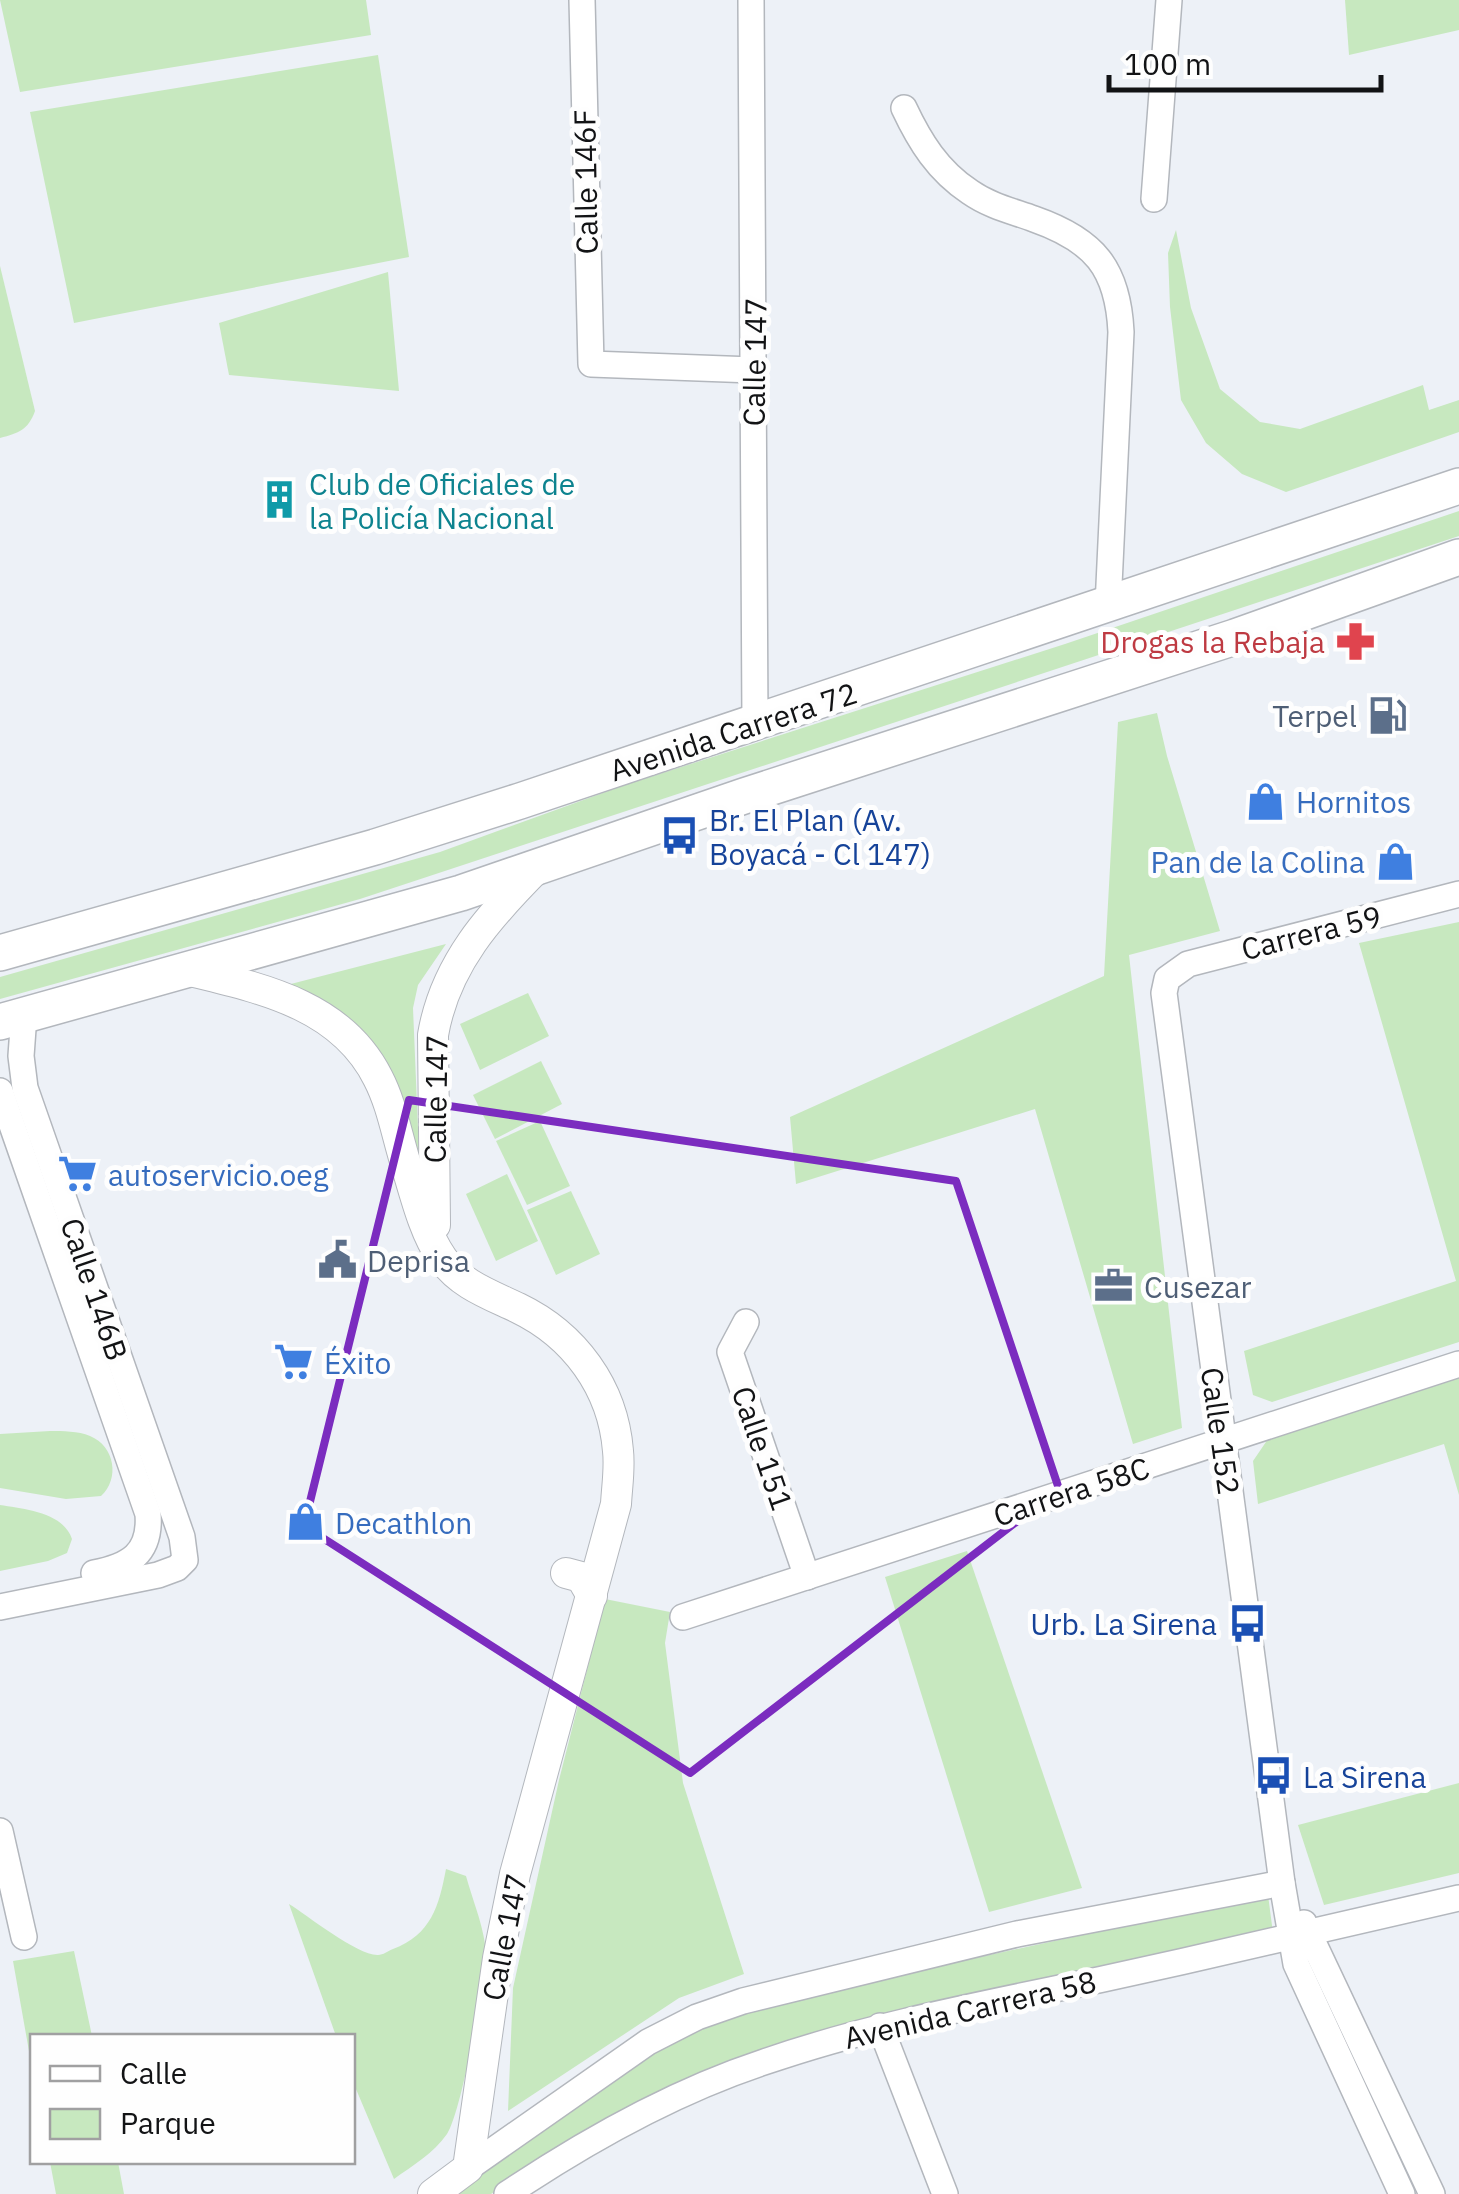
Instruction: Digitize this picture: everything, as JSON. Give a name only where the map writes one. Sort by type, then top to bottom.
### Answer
[{"type":"highway","name":"Avenida Carrera 72","points":[[0,952],[393,841],[755,724],[1459,486]]},
{"type":"highway","points":[[12,1018],[460,893],[872,753],[1235,637],[1459,558]]},
{"type":"main road","name":"Calle 147","points":[[436,1248],[433,1034],[438,1004],[466,949],[490,917],[540,866]]},
{"type":"main road","name":"Calle 147","points":[[186,970],[257,988],[313,1009],[355,1043],[379,1079],[436,1248],[451,1269],[468,1282],[559,1332],[577,1350],[606,1400],[615,1426],[619,1454],[616,1504],[580,1582],[576,1658],[558,1710],[515,1874],[498,1958],[468,2168]]},
{"type":"main road","name":"Avenida Carrera 58","points":[[432,2194],[468,2168]]},
{"type":"street","name":"Calle 146F","points":[[582,0],[591,364],[753,370]]},
{"type":"street","name":"Calle 147","points":[[751,0],[755,724]]},
{"type":"street","points":[[1154,200],[1169,0]]},
{"type":"street","points":[[904,108],[923,148],[970,192],[999,208],[1070,234],[1097,256],[1120,300],[1122,332],[1108,606]]},
{"type":"street","name":"Carrera 59","points":[[1167,980],[1188,964],[1459,894]]},
{"type":"street","name":"Calle 152","points":[[1167,980],[1165,1010],[1282,1884],[1300,1936],[1432,2194]]},
{"type":"street","name":"Calle 146B","points":[[0,1593],[116,1568],[137,1554],[149,1531],[144,1500],[28,1136],[12,1018]]},
{"type":"street","name":"Calle 146B","points":[[0,1091],[28,1136],[182,1537],[185,1560],[158,1576],[0,1607]]},
{"type":"street","name":"Calle 151","points":[[746,1322],[730,1352],[806,1577]]},
{"type":"street","name":"Carrera 58C","points":[[683,1618],[1459,1364]]},
{"type":"street","points":[[0,1831],[24,1937]]},
{"type":"street","name":"Avenida Carrera 58","points":[[468,2168],[648,2042],[743,2001],[1017,1934],[1282,1884]]},
{"type":"street","name":"Avenida Carrera 58","points":[[508,2194],[548,2166],[708,2083],[762,2062],[880,2026],[1459,1898]]},
{"type":"street","name":"Calle 152","points":[[1300,1936],[1296,1964],[1402,2194]]},
{"type":"street","points":[[880,2026],[944,2194]]},
{"type":"highlighted area","points":[[409,1100],[956,1181],[1059,1489],[690,1773],[304,1526]]},
{"type":"green space","points":[[0,0],[366,0],[371,35],[20,92]]},
{"type":"green space","points":[[1345,0],[1459,0],[1459,30],[1349,55]]},
{"type":"green space","points":[[378,55],[409,257],[74,323],[30,112]]},
{"type":"green space","points":[[1176,230],[1191,308],[1220,389],[1260,422],[1300,429],[1423,385],[1429,410],[1459,400],[1459,432],[1286,492],[1242,474],[1206,443],[1181,400],[1168,253]]},
{"type":"green space","points":[[0,266],[35,411],[22,430],[0,438]]},
{"type":"green space","points":[[388,272],[399,391],[229,375],[219,323]]},
{"type":"green space","points":[[1459,511],[1459,536],[360,899],[0,999],[0,977],[440,852],[622,786],[1065,644]]},
{"type":"green space","points":[[1157,713],[1220,931],[1129,955],[1182,1428],[1133,1444],[1035,1109],[796,1184],[790,1117],[1104,976],[1118,722]]},
{"type":"green space","points":[[1459,922],[1459,1342],[1272,1402],[1253,1395],[1244,1351],[1456,1281],[1359,943]]},
{"type":"green space","points":[[446,944],[418,985],[413,1008],[420,1177],[403,1108],[383,1059],[347,1020],[283,986]]},
{"type":"green space","points":[[528,993],[549,1036],[480,1070],[460,1024]]},
{"type":"green space","points":[[541,1061],[562,1104],[495,1139],[473,1095]]},
{"type":"green space","points":[[540,1121],[570,1186],[527,1205],[496,1141]]},
{"type":"green space","points":[[507,1174],[538,1241],[496,1261],[466,1194]]},
{"type":"green space","points":[[571,1191],[600,1254],[556,1275],[527,1210]]},
{"type":"green space","points":[[1459,1376],[1459,1495],[1444,1444],[1258,1504],[1253,1461],[1268,1439]]},
{"type":"green space","points":[[0,1434],[85,1434],[105,1447],[112,1472],[101,1496],[66,1499],[0,1488]]},
{"type":"green space","points":[[0,1505],[52,1517],[72,1539],[67,1553],[0,1571]]},
{"type":"green space","points":[[967,1551],[1082,1888],[989,1912],[885,1577]]},
{"type":"green space","points":[[605,1599],[670,1612],[665,1643],[683,1783],[744,1974],[679,1998],[508,2111],[513,1988],[559,1780]]},
{"type":"green space","points":[[1459,1783],[1459,1873],[1324,1905],[1298,1825]]},
{"type":"green space","points":[[446,1869],[466,1876],[485,1944],[478,2010],[460,2099],[447,2134],[394,2179],[355,2087],[355,2034],[335,2034],[289,1904],[346,1942],[380,1955],[406,1943],[425,1927],[440,1895]]},
{"type":"green space","points":[[1268,1895],[1273,1933],[872,2023],[557,2151],[491,2194],[454,2194],[632,2064],[708,2025],[757,2008],[878,1979]]},
{"type":"green space","points":[[74,1951],[92,2034],[30,2034],[30,2057],[13,1961]]},
{"type":"green space","points":[[50,2164],[118,2164],[124,2194],[56,2194]]},
{"type":"place","name":"Club de Oficiales de la Policía Nacional","points":[[279,500]]},
{"type":"place","name":"Drogas la Rebaja","points":[[1355,641]]},
{"type":"place","name":"Terpel","points":[[1387,715]]},
{"type":"place","name":"Hornitos","points":[[1266,801]]},
{"type":"place","name":"Br. El Plan (Av. Boyacá - Cl 147)","points":[[679,836]]},
{"type":"place","name":"Pan de la Colina","points":[[1395,861]]},
{"type":"place","name":"autoservicio.oeg","points":[[78,1174]]},
{"type":"place","name":"Deprisa","points":[[337,1260]]},
{"type":"place","name":"Cusezar","points":[[1114,1286]]},
{"type":"place","name":"Éxito","points":[[294,1362]]},
{"type":"place","name":"Decathlon","points":[[305,1522]]},
{"type":"place","name":"Urb. La Sirena","points":[[1247,1623]]},
{"type":"place","name":"La Sirena","points":[[1273,1776]]}]
